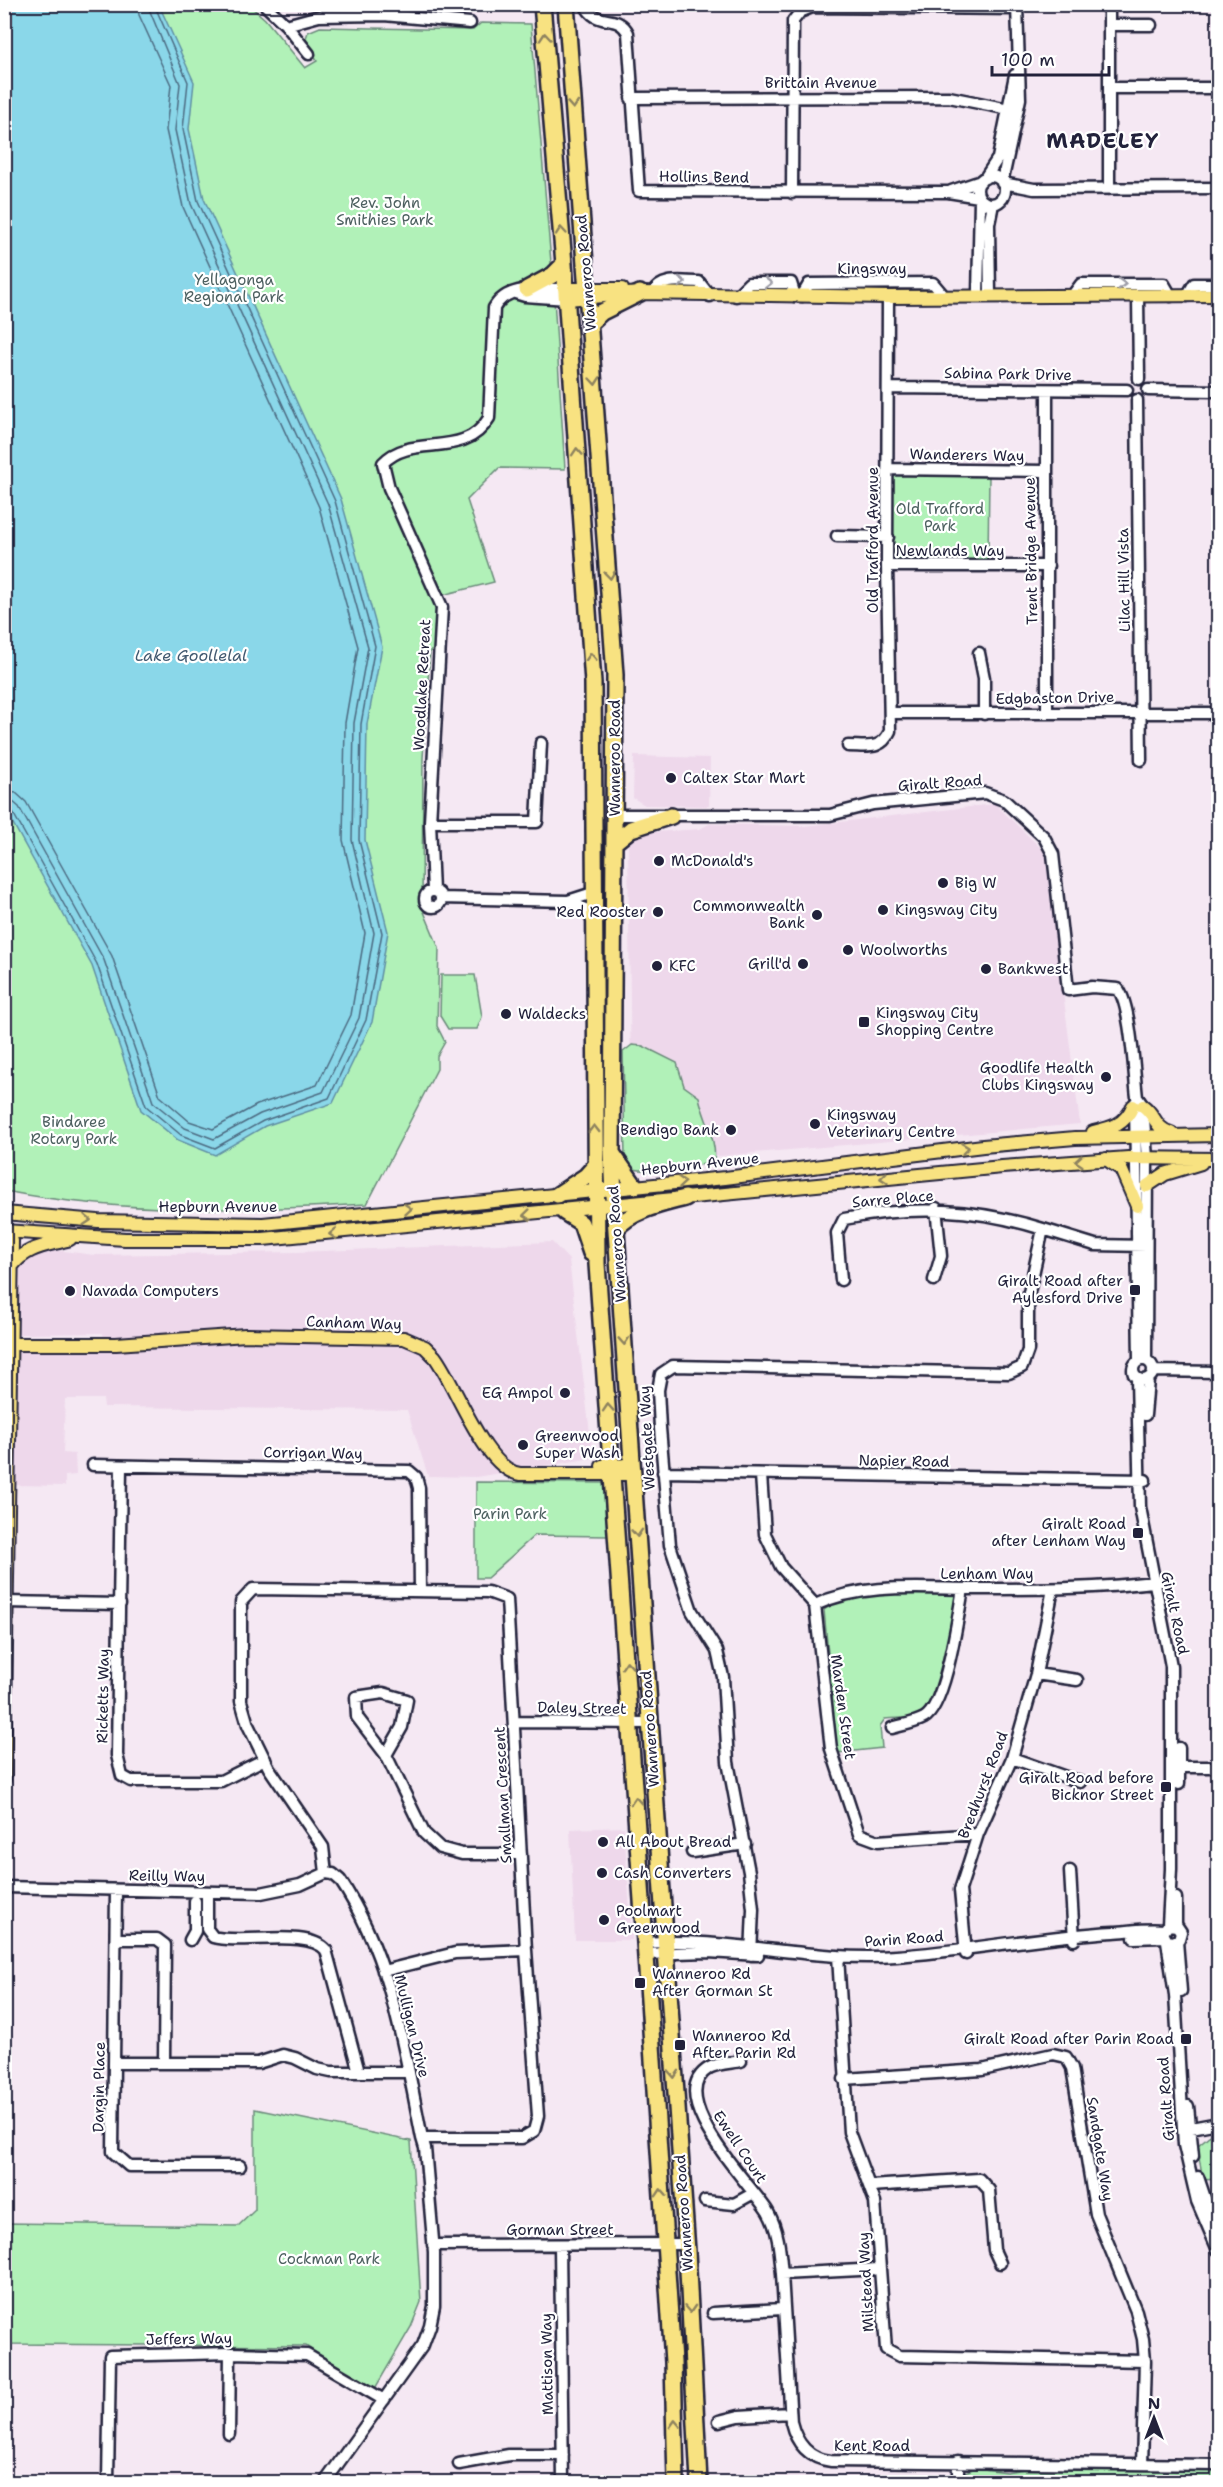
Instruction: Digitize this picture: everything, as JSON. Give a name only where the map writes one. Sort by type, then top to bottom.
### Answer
[{"type":"highway","name":"Wanneroo Road","points":[[542,4],[564,264],[592,683],[596,892],[594,1167],[597,1264],[631,1724],[673,2362],[676,2482]]},
{"type":"highway","name":"Wanneroo Road","points":[[566,4],[615,675],[616,815],[612,1153],[614,1204],[687,2247],[699,2482]]},
{"type":"highway","points":[[521,290],[553,274],[564,264]]},
{"type":"highway","points":[[590,323],[602,312],[646,293]]},
{"type":"highway","points":[[575,423],[582,414],[597,409]]},
{"type":"highway","points":[[592,683],[601,712],[605,795],[616,815],[609,818],[603,827],[603,924],[596,931]]},
{"type":"highway","points":[[615,842],[631,829],[670,816]]},
{"type":"highway","points":[[594,1075],[600,1078],[604,1074],[605,1048],[613,1031]]},
{"type":"highway","points":[[612,1153],[635,1186]]},
{"type":"highway","points":[[557,1195],[586,1176],[594,1167]]},
{"type":"highway","points":[[616,1229],[626,1220],[656,1206],[685,1198]]},
{"type":"highway","points":[[564,1212],[572,1214],[581,1223],[597,1264]]},
{"type":"main road","name":"Kingsway","points":[[566,294],[631,290],[646,293],[710,296],[1218,295]]},
{"type":"main road","points":[[1075,1138],[1123,1122],[1138,1103],[1148,1110],[1161,1129],[1178,1135]]},
{"type":"main road","name":"Hepburn Avenue","points":[[6,1232],[76,1237],[264,1239],[564,1212],[614,1188],[1075,1138],[1218,1135]]},
{"type":"main road","points":[[1105,1159],[1121,1169],[1137,1206]]},
{"type":"main road","name":"Hepburn Avenue","points":[[4,1213],[98,1221],[263,1224],[557,1195],[595,1199],[614,1204],[1105,1159],[1216,1159]]},
{"type":"main road","points":[[1147,1186],[1165,1174],[1216,1159]]},
{"type":"main road","points":[[4,1780],[6,1467],[12,1266],[12,1241],[6,1232],[29,1216]]},
{"type":"main road","points":[[12,1266],[20,1255],[29,1250],[76,1237]]},
{"type":"main road","name":"Canham Way","points":[[8,1340],[116,1344],[246,1335],[404,1338],[425,1347],[435,1357],[492,1456],[507,1470],[520,1474],[633,1470]]},
{"type":"street","points":[[264,4],[286,25],[309,54]]},
{"type":"street","name":"Hollins Bend","points":[[585,4],[590,15],[599,20],[616,21],[624,26],[628,33],[639,191],[792,194],[948,192],[980,198]]},
{"type":"street","points":[[1109,4],[1109,189]]},
{"type":"street","points":[[792,194],[794,21],[800,12],[812,7],[1017,7],[1017,63],[1020,99],[1002,183],[1004,192],[997,201],[989,224],[984,295]]},
{"type":"street","points":[[286,25],[319,16],[385,10],[470,23]]},
{"type":"street","points":[[1109,25],[1151,25]]},
{"type":"street","points":[[984,295],[980,198],[977,189],[998,158],[1017,63]]},
{"type":"street","points":[[1109,88],[1218,88]]},
{"type":"street","name":"Brittain Avenue","points":[[631,98],[949,98],[1009,109]]},
{"type":"street","points":[[983,180],[994,177],[1002,183],[1034,189],[1218,188]]},
{"type":"street","name":"Hollins Bend","points":[[948,192],[983,180]]},
{"type":"street","points":[[980,198],[997,201],[1034,189]]},
{"type":"street","name":"Kingsway","points":[[799,296],[809,284],[933,283],[944,296]]},
{"type":"street","name":"Kingsway","points":[[1072,296],[1081,284],[1164,284],[1171,296]]},
{"type":"street","name":"Kingsway","points":[[1187,296],[1194,284],[1218,284]]},
{"type":"street","points":[[521,290],[566,294]]},
{"type":"street","name":"Woodlake Retreat","points":[[521,290],[502,297],[494,308],[492,389],[489,418],[482,430],[467,440],[393,453],[383,463],[389,488],[442,607],[430,822],[437,895],[568,901],[596,892]]},
{"type":"street","points":[[1138,296],[1139,379]]},
{"type":"street","name":"Old Trafford Avenue","points":[[848,746],[878,747],[886,740],[890,731],[887,566],[888,297]]},
{"type":"street","points":[[1139,379],[1145,382],[1148,390],[1145,397],[1137,400],[1130,397],[1127,390],[1132,381],[1139,379]]},
{"type":"street","name":"Sabina Park Drive","points":[[889,388],[1127,390]]},
{"type":"street","name":"Trent Bridge Avenue","points":[[1047,390],[1047,712]]},
{"type":"street","points":[[1148,390],[1218,391]]},
{"type":"street","name":"Lilac Hill Vista","points":[[1137,400],[1141,760]]},
{"type":"street","name":"Wanderers Way","points":[[888,469],[1046,471]]},
{"type":"street","points":[[837,536],[888,537]]},
{"type":"street","name":"Newlands Way","points":[[887,566],[1048,566]]},
{"type":"street","points":[[980,653],[984,678],[984,714]]},
{"type":"street","name":"Edgbaston Drive","points":[[891,713],[1218,713]]},
{"type":"street","points":[[430,822],[537,822],[541,743]]},
{"type":"street","name":"Giralt Road","points":[[616,815],[830,815],[873,804],[985,793],[1004,800],[1044,837],[1053,854],[1068,990],[1112,987],[1122,994],[1147,1186],[1142,1246],[1143,1360],[1132,1370],[1146,1377],[1141,1480],[1143,1531],[1178,1663],[1169,1933],[1187,2161],[1197,2201],[1218,2250]]},
{"type":"street","points":[[568,901],[585,909],[596,931]]},
{"type":"street","name":"Giralt Road","points":[[1142,1158],[1137,1206],[1142,1246]]},
{"type":"street","points":[[934,1280],[941,1256],[936,1209]]},
{"type":"street","name":"Sarre Place","points":[[841,1280],[837,1233],[844,1219],[874,1213],[936,1209],[994,1215],[1043,1229]]},
{"type":"street","points":[[1043,1229],[1095,1245],[1142,1246]]},
{"type":"street","name":"Westgate Way","points":[[751,1951],[753,1910],[745,1844],[728,1762],[723,1677],[717,1651],[692,1611],[670,1545],[658,1380],[665,1369],[673,1366],[1009,1373],[1022,1367],[1028,1350],[1028,1297],[1043,1229]]},
{"type":"street","points":[[1143,1360],[1152,1364],[1146,1377],[1218,1372]]},
{"type":"street","name":"Corrigan Way","points":[[93,1465],[409,1471],[416,1477],[419,1488],[420,1591]]},
{"type":"street","name":"Ricketts Way","points":[[121,1466],[117,1755],[122,1776],[131,1781],[221,1781],[265,1759]]},
{"type":"street","name":"Napier Road","points":[[663,1472],[1141,1480]]},
{"type":"street","points":[[761,1475],[765,1534],[781,1567],[815,1605]]},
{"type":"street","name":"Lenham Way","points":[[815,1605],[834,1596],[876,1589],[1053,1589],[1157,1581]]},
{"type":"street","name":"Smallman Crescent","points":[[265,1759],[248,1725],[241,1701],[241,1602],[253,1589],[488,1592],[507,1599],[526,1950],[538,2116],[534,2130],[522,2138],[422,2138]]},
{"type":"street","points":[[892,1728],[925,1718],[936,1704],[952,1652],[963,1589]]},
{"type":"street","name":"Bredhurst Road","points":[[966,1953],[960,1890],[978,1834],[1012,1758],[1036,1674],[1053,1589]]},
{"type":"street","points":[[6,1602],[120,1604]]},
{"type":"street","name":"Marden Street","points":[[815,1605],[831,1749],[850,1814],[859,1834],[878,1841],[978,1834]]},
{"type":"street","points":[[1036,1674],[1077,1680]]},
{"type":"street","points":[[386,1755],[402,1727],[407,1700],[383,1693],[356,1697],[357,1717],[386,1755],[424,1833],[440,1848],[462,1854],[521,1854]]},
{"type":"street","name":"Daley Street","points":[[514,1722],[650,1724]]},
{"type":"street","points":[[1012,1758],[1080,1782]]},
{"type":"street","points":[[265,1759],[322,1847],[326,1873]]},
{"type":"street","points":[[1175,1767],[1218,1767]]},
{"type":"street","points":[[692,1852],[745,1844]]},
{"type":"street","points":[[1070,1871],[1074,1937]]},
{"type":"street","name":"Reilly Way","points":[[4,1887],[207,1892],[279,1891],[300,1886],[326,1873]]},
{"type":"street","name":"Mulligan Drive","points":[[325,2482],[423,2345],[434,2306],[433,2248],[422,2138],[396,2011],[363,1916],[340,1880],[333,1874],[326,1873]]},
{"type":"street","name":"Dargin Place","points":[[116,1890],[113,2152],[129,2166],[240,2166]]},
{"type":"street","points":[[207,1892],[207,1929],[213,1937],[304,1940],[322,1945],[326,1950],[359,2072]]},
{"type":"street","points":[[190,1940],[195,1931],[195,1901]]},
{"type":"street","name":"Parin Road","points":[[646,1949],[666,1947],[751,1951],[838,1960],[966,1953],[1074,1937],[1169,1933]]},
{"type":"street","points":[[116,1939],[157,1939],[165,1945],[164,2063]]},
{"type":"street","points":[[382,1971],[455,1953],[526,1950]]},
{"type":"street","name":"Milstead Way","points":[[838,1960],[844,2079],[851,2142],[870,2186],[878,2226],[885,2344],[894,2355],[1145,2361]]},
{"type":"street","name":"Sandgate Way","points":[[844,2079],[982,2070],[1053,2054],[1066,2057],[1072,2068],[1096,2214],[1136,2311],[1145,2361],[1142,2464]]},
{"type":"street","points":[[114,2062],[258,2063],[283,2055],[317,2069],[409,2072]]},
{"type":"street","name":"Ewell Court","points":[[741,2061],[710,2068],[700,2078],[694,2094],[699,2112],[722,2151],[768,2212],[774,2226],[782,2274]]},
{"type":"street","points":[[1186,2129],[1218,2123]]},
{"type":"street","name":"Giralt Road","points":[[1186,2129],[1200,2184],[1218,2232]]},
{"type":"street","points":[[870,2186],[979,2179],[989,2190],[994,2250],[1000,2263]]},
{"type":"street","points":[[705,2200],[734,2204],[753,2194]]},
{"type":"street","name":"Gorman Street","points":[[433,2248],[687,2247]]},
{"type":"street","name":"Mattison Way","points":[[560,2249],[563,2482]]},
{"type":"street","points":[[782,2274],[879,2269]]},
{"type":"street","name":"Kent Road","points":[[782,2274],[782,2309],[793,2430],[811,2455],[822,2460],[1218,2465]]},
{"type":"street","points":[[713,2313],[782,2309]]},
{"type":"street","points":[[229,2434],[230,2353]]},
{"type":"street","name":"Jeffers Way","points":[[108,2482],[110,2356],[230,2353],[307,2355],[384,2400]]},
{"type":"street","points":[[719,2421],[739,2416],[790,2413]]},
{"type":"street","points":[[459,2464],[509,2455],[563,2455]]},
{"type":"street","points":[[958,2461],[958,2482]]},
{"type":"shaded area","name":"Caltex Star Mart","points":[[634,756],[710,758],[709,806],[645,805],[633,798]]},
{"type":"shaded area","points":[[995,804],[1045,852],[1080,1124],[632,1164],[628,844],[639,833],[700,829],[709,824],[805,826]]},
{"type":"shaded area","points":[[552,1242],[569,1260],[593,1458],[476,1477],[428,1476],[407,1410],[104,1407],[103,1399],[65,1399],[63,1453],[75,1454],[76,1475],[65,1476],[65,1486],[15,1485],[17,1357],[15,1347],[105,1347],[103,1333],[17,1334],[18,1245],[94,1255],[297,1252]]},
{"type":"shaded area","points":[[624,1827],[632,1940],[575,1940],[570,1829]]},
{"type":"green space","name":"Yellagonga Regional Park","points":[[4,5],[249,5],[265,19],[305,68],[317,61],[305,41],[308,32],[320,27],[473,30],[481,23],[531,24],[554,298],[565,469],[499,468],[467,500],[494,582],[438,596],[440,651],[430,651],[423,758],[422,907],[439,948],[437,1026],[445,1042],[437,1056],[437,1069],[367,1204],[185,1209],[94,1204],[5,1191]]},
{"type":"green space","name":"Old Trafford Park","points":[[892,473],[989,475],[988,561],[892,562]]},
{"type":"green space","points":[[441,975],[475,975],[482,1017],[477,1029],[448,1029],[440,1016]]},
{"type":"green space","points":[[632,1045],[643,1046],[677,1063],[684,1086],[699,1097],[714,1146],[714,1163],[648,1171],[632,1169],[625,1159],[623,1052]]},
{"type":"green space","name":"Parin Park","points":[[476,1482],[605,1483],[608,1536],[535,1535],[487,1578],[476,1578]]},
{"type":"green space","points":[[878,1592],[957,1594],[941,1677],[935,1694],[921,1714],[908,1718],[885,1719],[880,1726],[882,1748],[837,1753],[824,1610],[842,1598]]},
{"type":"green space","name":"Cockman Park","points":[[255,2109],[411,2141],[421,2302],[411,2327],[373,2392],[306,2346],[5,2344],[5,2223],[238,2226],[255,2210]]},
{"type":"green space","points":[[1218,2132],[1218,2179],[1203,2180],[1197,2146]]},
{"type":"green space","points":[[976,2468],[1006,2472],[1024,2469],[1218,2470],[1218,2482],[962,2482],[962,2473]]},
{"type":"water","name":"Lake Goollelal","points":[[5,5],[159,5],[194,82],[189,129],[204,199],[341,499],[382,647],[367,724],[365,840],[388,932],[372,1022],[333,1103],[265,1126],[215,1155],[178,1140],[141,1110],[92,966],[5,809]]},
{"type":"place","name":"Caltex Star Mart","points":[[671,778]]},
{"type":"place","name":"McDonald's","points":[[659,861]]},
{"type":"place","name":"Big W","points":[[943,883]]},
{"type":"place","name":"Kingsway City","points":[[883,910]]},
{"type":"place","name":"Red Rooster","points":[[658,912]]},
{"type":"place","name":"Commonwealth Bank","points":[[817,915]]},
{"type":"place","name":"Woolworths","points":[[848,950]]},
{"type":"place","name":"Grill'd","points":[[803,964]]},
{"type":"place","name":"KFC","points":[[657,966]]},
{"type":"place","name":"Bankwest","points":[[986,969]]},
{"type":"place","name":"Waldecks","points":[[506,1014]]},
{"type":"place","name":"Kingsway City Shopping Centre","points":[[864,1022]]},
{"type":"place","name":"Goodlife Health Clubs Kingsway","points":[[1106,1077]]},
{"type":"place","name":"Kingsway Veterinary Centre","points":[[815,1124]]},
{"type":"place","name":"Bendigo Bank","points":[[731,1130]]},
{"type":"place","name":"Giralt Road after Aylesford Drive","points":[[1135,1290]]},
{"type":"place","name":"Navada Computers","points":[[70,1291]]},
{"type":"place","name":"EG Ampol","points":[[565,1393]]},
{"type":"place","name":"Greenwood Super Wash","points":[[523,1445]]},
{"type":"place","name":"Giralt Road after Lenham Way","points":[[1138,1533]]},
{"type":"place","name":"Giralt Road before Bicknor Street","points":[[1166,1787]]},
{"type":"place","name":"All About Bread","points":[[603,1842]]},
{"type":"place","name":"Cash Converters","points":[[602,1873]]},
{"type":"place","name":"Poolmart Greenwood","points":[[604,1920]]},
{"type":"place","name":"Wanneroo Rd After Gorman St","points":[[640,1983]]},
{"type":"place","name":"Giralt Road after Parin Road","points":[[1186,2039]]},
{"type":"place","name":"Wanneroo Rd After Parin Rd","points":[[680,2045]]},
{"type":"district","name":"MADELEY","points":[[1103,141]]},
{"type":"park label","name":"Rev. John Smithies Park","points":[[385,212]]},
{"type":"park label","name":"Bindaree Rotary Park","points":[[74,1130]]}]
